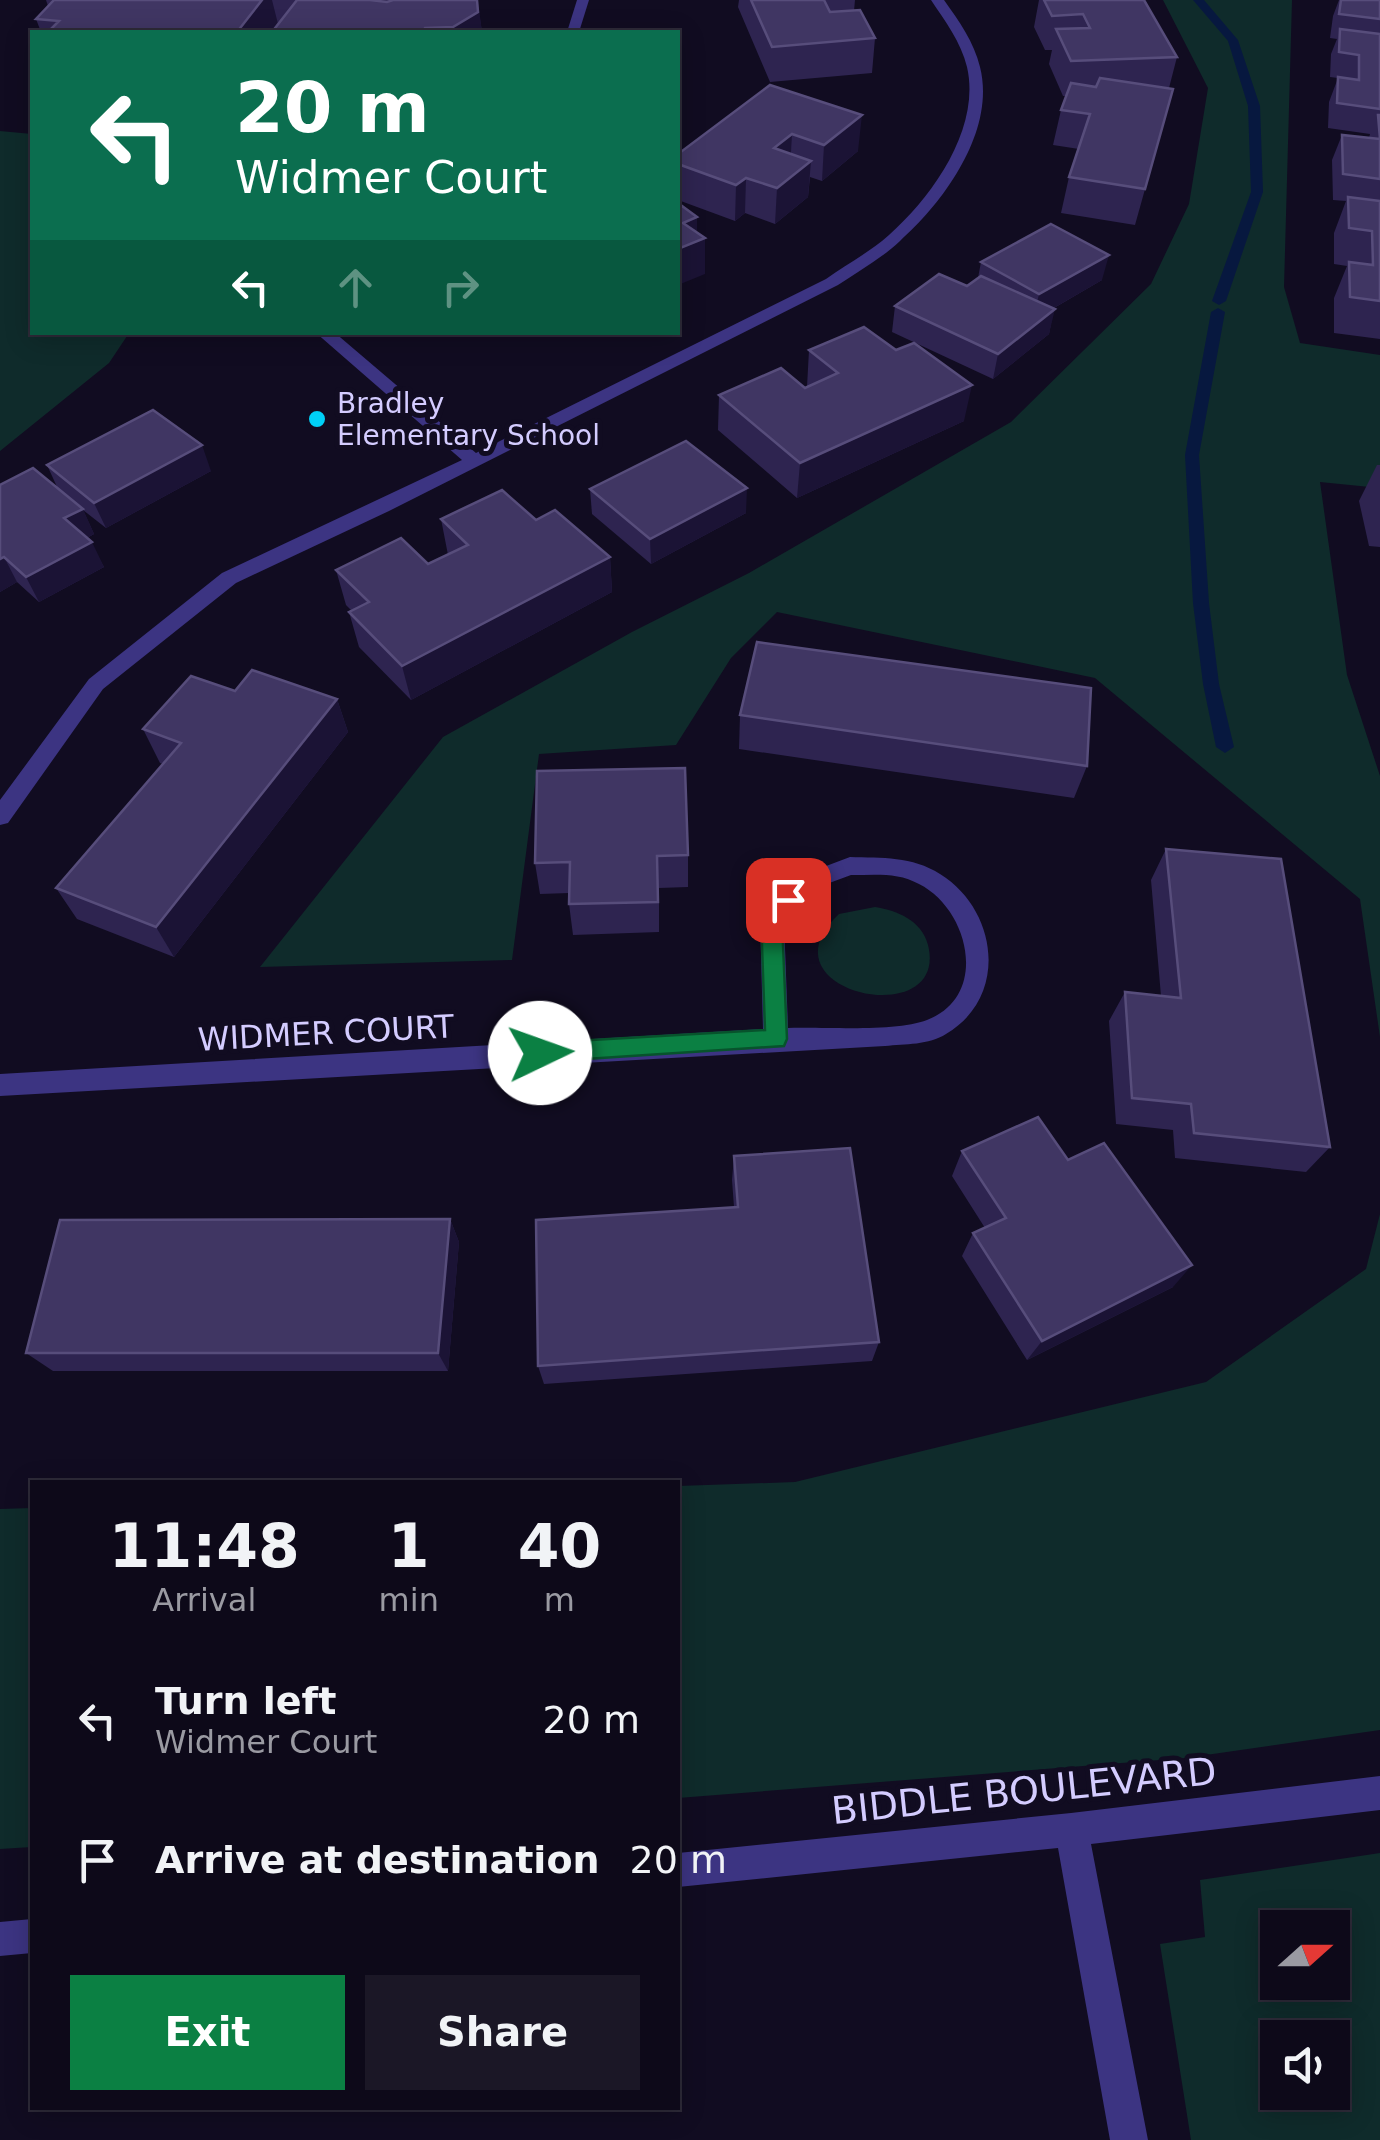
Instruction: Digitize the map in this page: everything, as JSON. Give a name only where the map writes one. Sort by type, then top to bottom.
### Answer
[{"type":"street","points":[[574,30],[583,0]]},
{"type":"street","points":[[0,818],[96,684],[230,578],[382,507],[472,458],[832,282],[896,236],[964,149],[978,108],[975,63],[959,27],[937,0]]},
{"type":"street","points":[[327,335],[472,458]]},
{"type":"street","name":"WIDMER COURT","points":[[0,1084],[932,1030],[964,1009],[982,971],[976,930],[945,889],[904,868],[850,866],[805,883],[772,918],[776,1039]]},
{"type":"street","name":"BIDDLE BOULEVARD","points":[[680,1870],[1380,1793]]},
{"type":"street","points":[[1070,1830],[1130,2140]]},
{"type":"street","points":[[0,1939],[30,1936]]},
{"type":"green space","points":[[1163,0],[1292,0],[1284,287],[1300,343],[1380,355],[1380,488],[1320,482],[1347,675],[1380,776],[1380,1037],[1360,899],[1095,678],[777,612],[731,658],[676,745],[539,754],[512,960],[260,967],[443,737],[632,632],[749,573],[1011,422],[1151,284],[1189,204],[1208,88]]},
{"type":"green space","points":[[0,131],[30,134],[30,335],[128,335],[109,363],[0,451]]},
{"type":"green space","points":[[875,907],[907,918],[925,936],[927,972],[912,989],[887,995],[860,992],[836,982],[821,964],[820,941],[839,914]]},
{"type":"green space","points":[[1380,1214],[1380,1730],[1185,1758],[680,1798],[680,1486],[795,1482],[1206,1382],[1366,1269]]},
{"type":"green space","points":[[30,1508],[30,1847],[0,1849],[0,1509]]},
{"type":"green space","points":[[1380,1853],[1380,2140],[1191,2140],[1160,1944],[1205,1937],[1200,1880]]},
{"type":"building","points":[[54,0],[262,0],[239,30],[50,30],[59,21],[36,19]]},
{"type":"building","points":[[297,0],[477,0],[478,12],[453,27],[274,30]]},
{"type":"building","points":[[751,0],[824,0],[830,12],[860,10],[875,38],[772,47]]},
{"type":"building","points":[[1044,0],[1144,0],[1177,57],[1071,61],[1056,29],[1090,28],[1083,14],[1052,16]]},
{"type":"building","points":[[1341,0],[1380,0],[1380,19],[1339,14]]},
{"type":"building","points":[[1340,29],[1380,34],[1380,109],[1337,103],[1338,77],[1359,80],[1359,55],[1339,52]]},
{"type":"building","points":[[1100,78],[1173,89],[1145,189],[1069,177],[1090,114],[1061,110],[1071,83],[1096,87]]},
{"type":"building","points":[[770,85],[862,115],[824,145],[792,134],[774,148],[811,161],[777,188],[746,178],[736,185],[680,165],[680,152]]},
{"type":"building","points":[[1342,135],[1380,139],[1380,179],[1343,174]]},
{"type":"building","points":[[1348,197],[1380,201],[1380,301],[1350,297],[1349,262],[1373,265],[1372,231],[1349,228]]},
{"type":"building","points":[[680,204],[697,217],[683,223],[705,238],[680,248]]},
{"type":"building","points":[[1051,224],[1109,255],[1039,294],[981,262]]},
{"type":"building","points":[[939,274],[967,286],[981,276],[1055,309],[998,354],[895,306]]},
{"type":"building","points":[[864,327],[896,350],[914,343],[972,385],[800,463],[719,395],[781,368],[805,388],[838,373],[809,350]]},
{"type":"building","points":[[153,410],[202,445],[94,503],[47,465]]},
{"type":"building","points":[[686,441],[747,488],[650,539],[590,489]]},
{"type":"building","points":[[33,468],[83,509],[64,518],[92,542],[26,577],[4,557],[0,559],[0,485]]},
{"type":"building","points":[[502,490],[536,520],[555,510],[610,557],[402,666],[349,612],[369,602],[336,570],[401,538],[428,564],[468,545],[441,519]]},
{"type":"building","points":[[757,642],[1091,688],[1087,766],[740,715]]},
{"type":"building","points":[[252,670],[337,699],[156,927],[56,888],[181,743],[143,729],[191,676],[235,691]]},
{"type":"building","points":[[685,768],[688,855],[657,856],[658,902],[569,904],[570,862],[535,863],[537,771]]},
{"type":"building","points":[[1166,849],[1281,859],[1330,1147],[1194,1133],[1191,1104],[1132,1098],[1125,992],[1181,998]]},
{"type":"building","points":[[1038,1117],[1068,1160],[1104,1143],[1192,1265],[1042,1341],[973,1233],[1006,1218],[962,1151]]},
{"type":"building","points":[[850,1148],[879,1342],[538,1366],[536,1220],[738,1207],[734,1156]]},
{"type":"building","points":[[450,1219],[438,1353],[26,1353],[60,1220]]},
{"type":"waterway","points":[[1198,0],[1233,40],[1254,106],[1257,192],[1219,301]]},
{"type":"waterway","points":[[1218,312],[1192,455],[1201,603],[1211,684],[1225,747]]},
{"type":"place","name":"Bradley Elementary School","points":[[317,419]]},
{"type":"route","points":[[540,1053],[776,1039],[772,918],[788,900]]}]
